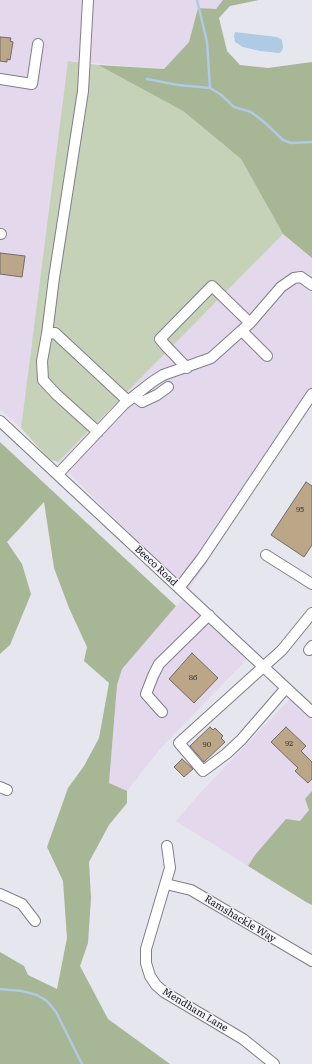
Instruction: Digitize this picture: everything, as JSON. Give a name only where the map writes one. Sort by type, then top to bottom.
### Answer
[{"type":"street","points":[[88,0],[83,91],[42,361],[42,380],[98,432]]},
{"type":"street","points":[[0,79],[32,84],[38,44]]},
{"type":"street","points":[[58,474],[131,398],[163,375],[187,368],[211,358],[242,331],[282,287],[294,278],[301,277],[312,285]]},
{"type":"street","points":[[187,368],[160,339],[212,286],[250,323]]},
{"type":"street","points":[[242,331],[267,356]]},
{"type":"street","points":[[47,334],[55,333],[131,398],[142,402],[157,395],[168,387]]},
{"type":"street","points":[[179,588],[207,551],[312,394]]},
{"type":"street","name":"Beeco Road","points":[[0,421],[312,712]]},
{"type":"street","points":[[266,555],[312,584]]},
{"type":"street","points":[[286,688],[241,740],[204,771],[179,743],[282,650],[312,613]]},
{"type":"street","points":[[162,712],[146,694],[153,676],[159,664],[209,615]]},
{"type":"street","name":"Mendham Lane","points":[[167,846],[170,868],[146,949],[146,963],[150,976],[156,985],[164,992],[239,1036],[274,1064]]},
{"type":"street","name":"Ramshackle Way","points":[[166,884],[190,890],[312,962]]},
{"type":"street","points":[[0,894],[22,904],[35,921]]},
{"type":"shaded area","points":[[0,0],[223,0],[216,9],[198,8],[189,42],[164,69],[68,61],[21,428],[0,409]]},
{"type":"shaded area","points":[[283,234],[312,258],[312,400],[189,590],[58,462]]},
{"type":"shaded area","points":[[183,599],[247,659],[160,749],[127,791],[109,783],[117,685],[122,669],[130,657]]},
{"type":"shaded area","points":[[290,699],[312,720],[312,791],[305,799],[309,810],[300,821],[286,820],[255,855],[248,866],[176,821],[199,794]]},
{"type":"green space","points":[[223,0],[259,0],[230,6],[219,18],[227,51],[240,65],[268,68],[312,62],[312,258],[283,234],[241,159],[183,111],[98,65],[164,69],[189,42],[198,8],[216,9]]},
{"type":"green space","points":[[68,61],[98,65],[183,111],[241,159],[283,234],[58,462],[49,459],[21,428]]},
{"type":"green space","points":[[0,442],[176,606],[122,669],[117,685],[109,783],[127,791],[127,803],[109,825],[89,862],[91,898],[88,943],[80,966],[108,1019],[170,1064],[0,1064],[0,952],[24,966],[28,975],[57,989],[67,938],[63,881],[47,847],[68,788],[84,766],[99,738],[109,683],[84,661],[87,647],[69,608],[54,568],[44,502],[7,542],[22,564],[31,594],[10,645],[0,654]]},
{"type":"green space","points":[[312,791],[312,905],[248,866],[255,855],[286,819],[300,821],[309,810],[305,799]]},
{"type":"water","points":[[235,32],[277,37],[282,40],[282,51],[279,53],[243,47],[235,42]]},
{"type":"building","points":[[0,37],[11,38],[10,41],[13,42],[10,60],[7,59],[7,62],[0,61]]},
{"type":"building","points":[[0,253],[25,256],[22,277],[0,274]]},
{"type":"building","points":[[306,482],[312,486],[312,545],[304,557],[271,535]]},
{"type":"building","points":[[192,653],[218,678],[194,703],[169,679]]},
{"type":"building","points":[[210,727],[213,730],[215,728],[223,736],[221,738],[225,742],[204,762],[190,746]]},
{"type":"building","points":[[286,727],[306,746],[301,751],[312,762],[312,779],[308,783],[295,771],[298,768],[271,742]]},
{"type":"building","points":[[182,759],[193,769],[184,777],[174,767]]},
{"type":"waterway","points":[[197,0],[207,42],[210,88]]},
{"type":"waterway","points":[[147,79],[178,85],[210,88],[220,94],[234,107],[251,112],[283,140],[291,143],[312,142]]},
{"type":"waterway","points":[[0,989],[22,991],[37,995],[47,1001],[56,1012],[82,1064]]}]
